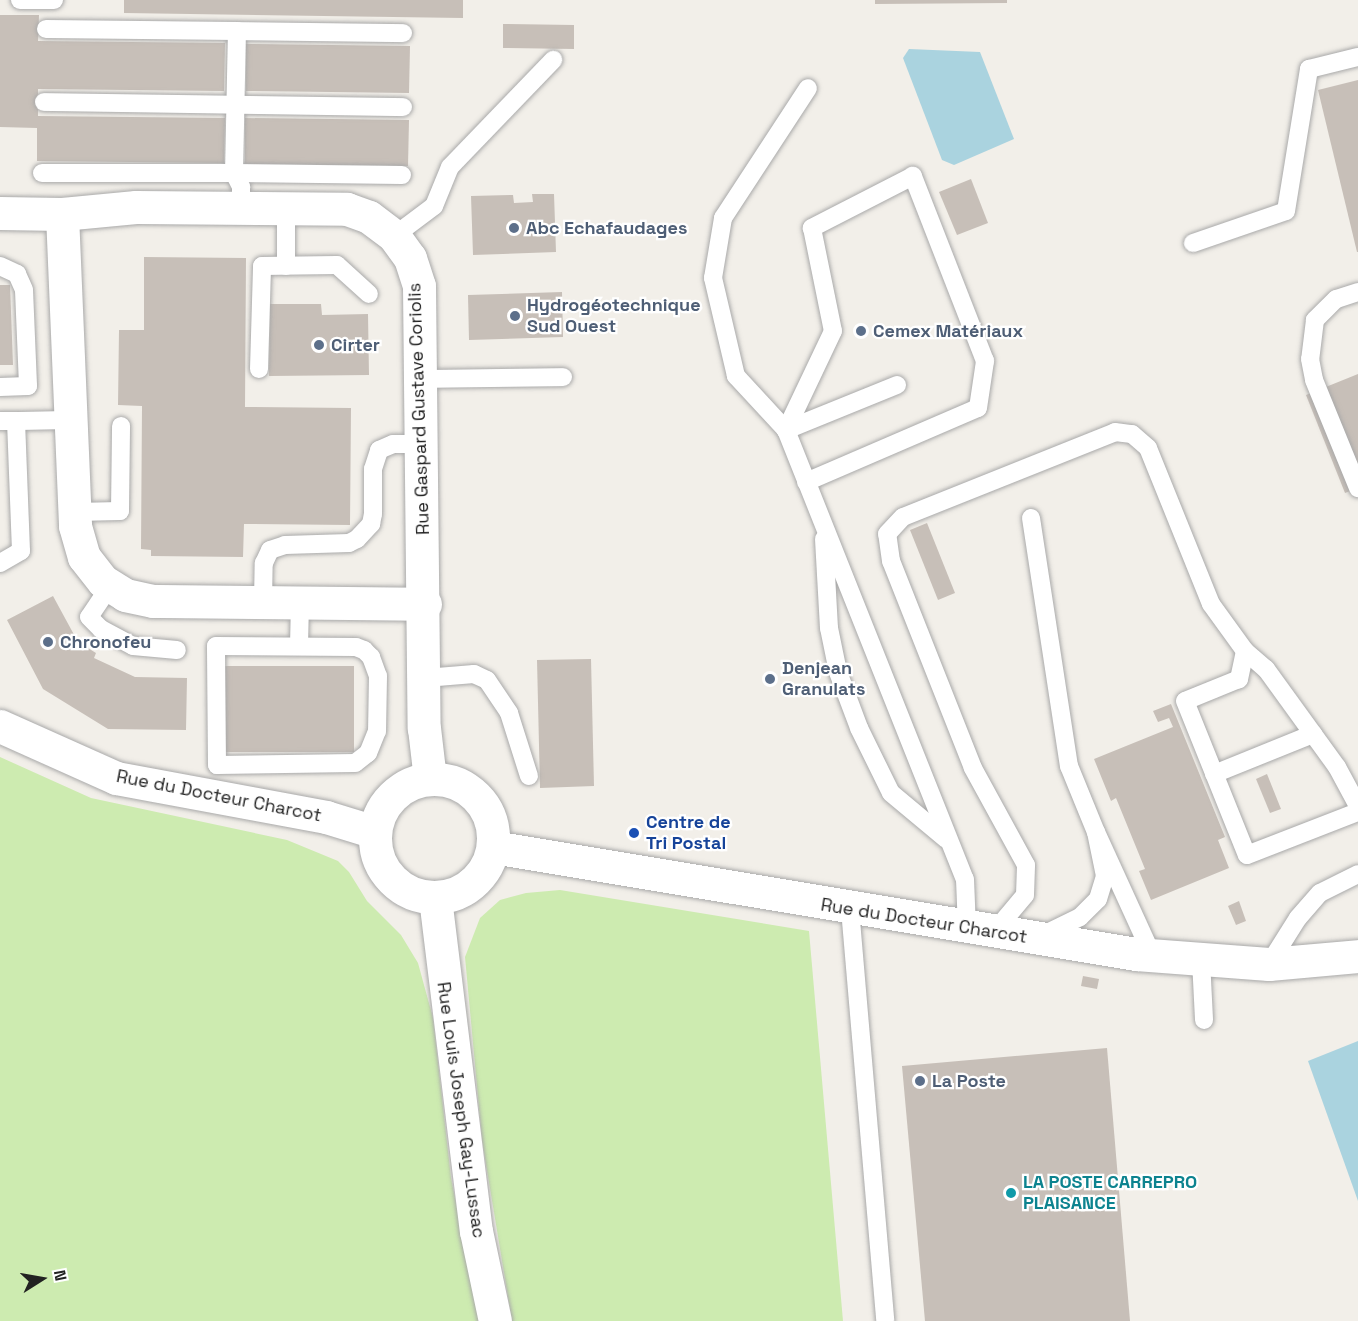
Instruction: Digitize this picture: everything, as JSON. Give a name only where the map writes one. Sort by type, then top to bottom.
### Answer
[{"type":"street","name":"Rue Gaspard Gustave Coriolis","points":[[0,213],[62,214],[136,207],[346,209],[369,217],[394,236],[410,258],[419,286],[425,604],[424,678],[430,778]]},
{"type":"street","points":[[62,214],[75,512],[84,557],[111,586],[125,595],[153,601],[425,604]]},
{"type":"street","name":"Rue du Docteur Charcot","points":[[0,726],[116,778],[326,817],[375,832]]},
{"type":"street","points":[[430,778],[456,783],[478,798],[490,821],[493,847],[488,864],[467,889],[435,898],[415,895],[397,885],[384,870],[376,852],[375,832],[387,801],[399,790],[430,778]]},
{"type":"street","name":"Rue du Docteur Charcot","points":[[493,847],[850,909],[1152,955],[1269,964],[1358,956]]},
{"type":"street","name":"Rue Louis Joseph Gay-Lussac","points":[[435,898],[476,1231],[495,1321]]},
{"type":"lane","points":[[20,0],[54,0]]},
{"type":"lane","points":[[46,29],[403,33]]},
{"type":"lane","points":[[237,31],[234,172],[241,187],[241,208]]},
{"type":"lane","points":[[1193,243],[1286,211],[1309,69],[1358,57]]},
{"type":"lane","points":[[394,236],[434,206],[450,167],[553,60]]},
{"type":"lane","points":[[808,88],[723,218],[713,278],[736,376],[786,430],[965,879],[980,930],[1025,895],[1026,865],[973,768],[891,561],[887,534],[903,517],[1115,432],[1132,434],[1148,448],[1211,604],[1245,651],[1266,669],[1338,767],[1358,806]]},
{"type":"lane","points":[[44,102],[403,107]]},
{"type":"lane","points":[[42,173],[234,172],[402,175]]},
{"type":"lane","points":[[786,430],[833,331],[812,228],[913,176],[985,361],[978,408],[806,482]]},
{"type":"lane","points":[[286,209],[286,266]]},
{"type":"lane","points":[[0,266],[17,273],[24,290],[28,386],[0,387]]},
{"type":"lane","points":[[259,369],[262,266],[337,266],[369,294]]},
{"type":"lane","points":[[1358,292],[1336,299],[1315,320],[1310,359],[1314,381],[1358,488]]},
{"type":"lane","points":[[421,379],[563,377]]},
{"type":"lane","points":[[786,430],[897,385]]},
{"type":"lane","points":[[0,563],[21,551],[8,421],[70,420]]},
{"type":"lane","points":[[75,512],[120,511],[120,426]]},
{"type":"lane","points":[[263,602],[264,563],[270,550],[285,545],[349,543],[357,539],[366,532],[373,514],[373,469],[379,450],[393,444],[422,444]]},
{"type":"lane","points":[[1031,518],[1069,766],[1096,832],[1152,955]]},
{"type":"lane","points":[[824,525],[829,628],[838,672],[860,728],[891,793],[949,841]]},
{"type":"lane","points":[[111,586],[89,616],[101,629],[133,646],[177,650]]},
{"type":"lane","points":[[300,603],[300,646]]},
{"type":"lane","points":[[216,646],[300,646],[356,646],[371,657],[378,676],[377,731],[368,753],[355,763],[217,765],[216,646]]},
{"type":"lane","points":[[1245,651],[1239,679],[1185,701],[1247,855],[1358,812]]},
{"type":"lane","points":[[424,678],[474,674],[487,680],[508,712],[529,776]]},
{"type":"lane","points":[[1214,774],[1313,734]]},
{"type":"lane","points":[[1036,939],[1080,917],[1098,899],[1105,876],[1096,832]]},
{"type":"lane","points":[[1269,964],[1298,918],[1320,892],[1358,874]]},
{"type":"lane","points":[[850,909],[885,1321]]},
{"type":"lane","points":[[1202,960],[1204,1020]]},
{"type":"green space","points":[[0,757],[91,798],[287,840],[338,861],[349,872],[367,901],[401,935],[418,963],[433,1018],[451,1178],[479,1321],[0,1321]]},
{"type":"green space","points":[[560,890],[809,931],[843,1321],[512,1321],[482,1140],[465,957],[480,918],[500,900],[526,893]]},
{"type":"water","points":[[909,49],[980,52],[1014,139],[954,165],[942,160],[903,58]]},
{"type":"water","points":[[1358,1041],[1358,1201],[1308,1061]]},
{"type":"building","points":[[124,0],[463,0],[463,18],[124,13]]},
{"type":"building","points":[[875,0],[1007,0],[1007,3],[875,4]]},
{"type":"building","points":[[0,15],[39,15],[38,41],[225,43],[224,91],[38,89],[38,116],[225,118],[224,163],[37,161],[37,128],[0,127]]},
{"type":"building","points":[[503,24],[574,25],[574,49],[503,48]]},
{"type":"building","points":[[246,44],[410,46],[409,93],[246,91]]},
{"type":"building","points":[[1358,80],[1358,252],[1357,252],[1318,90]]},
{"type":"building","points":[[245,118],[409,120],[408,166],[245,164]]},
{"type":"building","points":[[971,179],[988,223],[957,235],[939,192]]},
{"type":"building","name":"Abc Echafaudages","points":[[532,194],[554,194],[556,252],[473,255],[471,196],[513,195],[514,203],[533,202]]},
{"type":"building","points":[[144,257],[246,258],[245,407],[351,408],[350,525],[244,524],[243,557],[151,556],[151,550],[141,549],[142,406],[118,405],[119,330],[144,330]]},
{"type":"building","points":[[0,285],[10,285],[13,365],[0,365]]},
{"type":"building","name":"Hydrogéotechnique Sud Ouest","points":[[562,292],[563,337],[469,340],[468,295]]},
{"type":"building","name":"Cirter","points":[[270,304],[321,304],[322,315],[368,314],[369,375],[269,376]]},
{"type":"building","points":[[1358,374],[1358,488],[1345,493],[1306,395]]},
{"type":"building","points":[[927,523],[955,593],[938,600],[910,530]]},
{"type":"building","points":[[53,596],[78,642],[96,653],[94,658],[135,677],[187,678],[186,730],[108,729],[43,689],[7,620]]},
{"type":"building","points":[[591,659],[594,786],[540,788],[537,660]]},
{"type":"building","points":[[224,666],[354,666],[354,752],[224,752]]},
{"type":"building","points":[[1171,704],[1225,837],[1218,840],[1229,868],[1151,900],[1139,871],[1145,869],[1116,798],[1111,801],[1094,759],[1173,727],[1169,718],[1158,722],[1153,711]]},
{"type":"building","points":[[1267,774],[1281,809],[1270,813],[1256,779]]},
{"type":"building","points":[[1239,901],[1246,921],[1236,925],[1228,906]]},
{"type":"building","points":[[1083,976],[1099,979],[1097,989],[1081,986]]},
{"type":"building","name":"LA POSTE CARREPRO PLAISANCE","points":[[1107,1048],[1130,1321],[925,1321],[902,1066]]},
{"type":"place","name":"Abc Echafaudages","points":[[514,228]]},
{"type":"place","name":"Hydrogéotechnique Sud Ouest","points":[[515,316]]},
{"type":"place","name":"Cemex Matériaux","points":[[861,331]]},
{"type":"place","name":"Cirter","points":[[319,345]]},
{"type":"place","name":"Chronofeu","points":[[48,642]]},
{"type":"place","name":"Denjean Granulats","points":[[770,679]]},
{"type":"place","name":"Centre de Tri Postal","points":[[634,833]]},
{"type":"place","name":"La Poste","points":[[920,1081]]},
{"type":"place","name":"LA POSTE CARREPRO PLAISANCE","points":[[1011,1193]]}]
